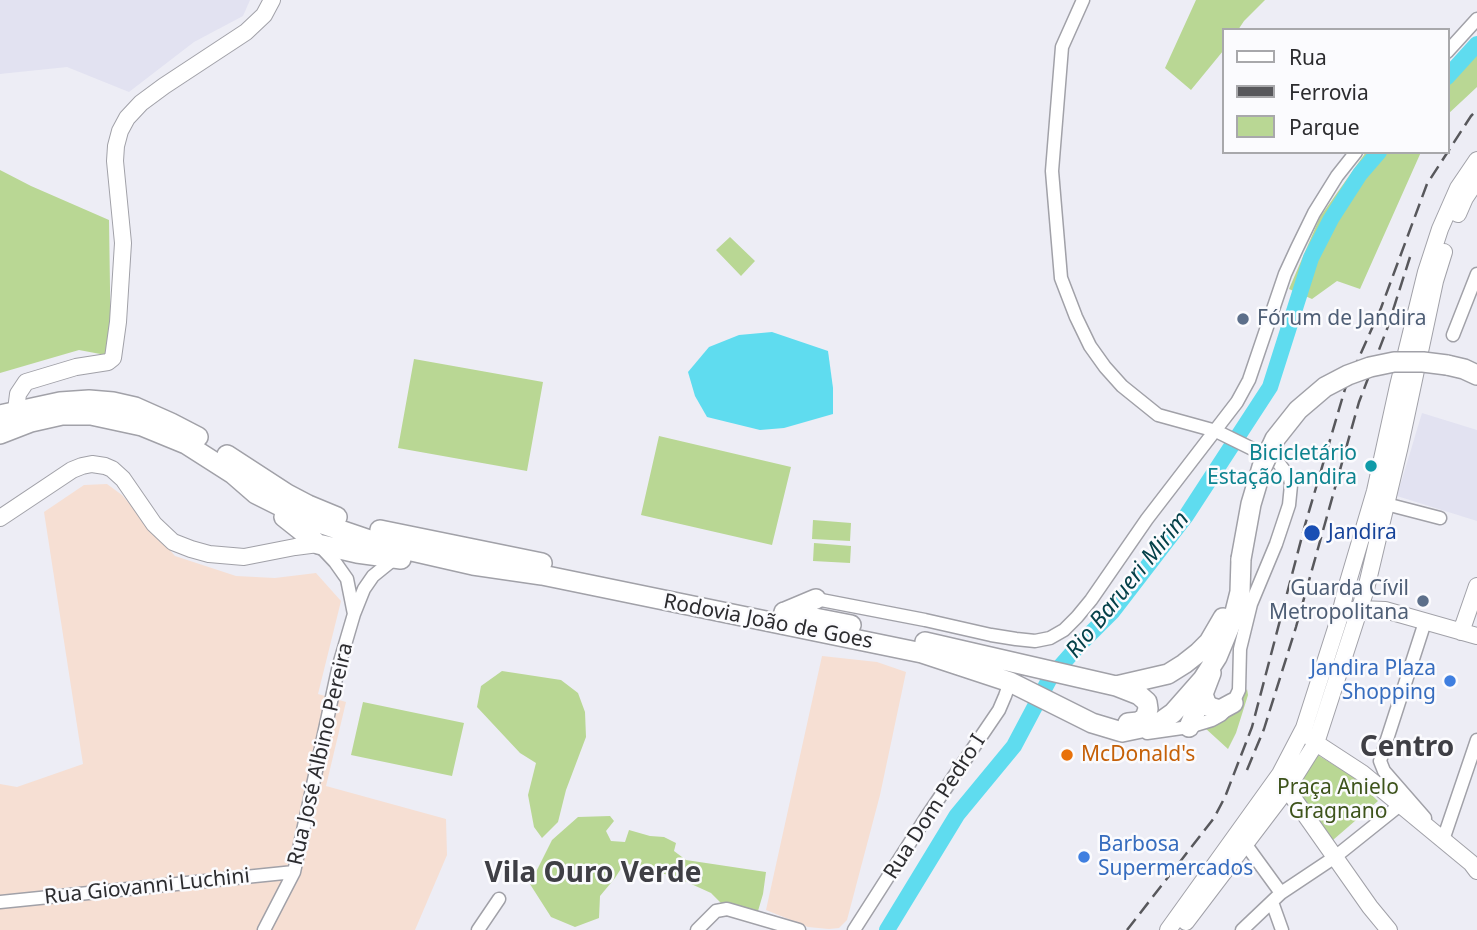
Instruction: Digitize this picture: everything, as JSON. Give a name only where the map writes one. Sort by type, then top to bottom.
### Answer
[{"type":"highway","points":[[1115,686],[1168,674],[1209,642],[1221,623],[1240,567],[1251,504],[1262,467],[1275,439],[1298,410],[1325,387],[1348,375],[1394,362],[1447,365],[1477,375]]},
{"type":"highway","name":"Rodovia João de Goes","points":[[8,412],[60,402],[89,400],[135,407],[201,438],[287,494],[343,519],[386,531],[785,612],[820,606],[1032,666],[1115,686]]},
{"type":"highway","name":"Rodovia João de Goes","points":[[0,435],[31,422],[62,415],[91,415],[142,426],[186,444],[233,474],[257,494],[302,517],[336,530],[381,544],[473,565],[542,575],[922,653],[1017,686],[1092,723],[1114,730]]},
{"type":"highway","points":[[257,494],[318,544],[394,559],[473,565]]},
{"type":"highway","points":[[1189,727],[1234,616],[1240,592],[1240,567]]},
{"type":"highway","points":[[1114,730],[1159,723],[1173,713],[1203,679],[1217,657]]},
{"type":"highway","points":[[1017,686],[1012,674],[1018,668],[1032,666]]},
{"type":"highway","points":[[1114,730],[1145,718],[1148,709],[1147,702],[1139,695],[1115,686]]},
{"type":"highway","points":[[1203,694],[1210,707],[1220,710],[1233,704]]},
{"type":"main road","points":[[8,412],[26,382],[76,367],[108,362],[113,358],[123,243],[116,154],[120,131],[127,118],[141,103],[246,32],[264,15],[272,0]]},
{"type":"main road","points":[[1168,930],[1280,774],[1304,728],[1376,492],[1426,272],[1440,229],[1458,188],[1477,160]]},
{"type":"main road","points":[[1180,930],[1287,789],[1315,743],[1366,589],[1435,281],[1450,233],[1465,198],[1477,180]]},
{"type":"main road","points":[[0,518],[72,470],[92,464],[112,469],[123,479],[154,524],[173,542],[191,549],[244,558],[318,544]]},
{"type":"main road","points":[[273,552],[285,541],[287,532],[275,511]]},
{"type":"main road","points":[[1461,632],[1477,586]]},
{"type":"main road","points":[[1366,589],[1385,610]]},
{"type":"main road","points":[[1338,622],[1356,609],[1385,610],[1477,636]]},
{"type":"main road","points":[[1304,728],[1315,743],[1362,773],[1475,867]]},
{"type":"main road","points":[[1287,789],[1389,930]]},
{"type":"street","points":[[1083,0],[1062,47],[1052,171],[1061,278],[1066,295],[1090,346],[1122,386],[1158,415],[1219,432],[1277,461],[1292,485],[1289,505],[1276,544],[1251,604],[1240,649],[1239,690],[1233,704],[1222,715],[1189,727],[1158,732],[1133,733],[1114,730]]},
{"type":"street","points":[[1449,50],[1477,19]]},
{"type":"street","points":[[820,606],[925,620],[991,635],[1035,641],[1050,638],[1064,630],[1077,617],[1147,519],[1219,432],[1249,380],[1285,274],[1314,214],[1337,176],[1354,154]]},
{"type":"street","points":[[1453,334],[1477,274]]},
{"type":"street","points":[[1386,505],[1440,518]]},
{"type":"street","name":"Rua José Albino Pereira","points":[[318,544],[347,579],[354,614]]},
{"type":"street","name":"Rua José Albino Pereira","points":[[264,930],[294,872],[354,614],[364,589],[373,576],[394,559]]},
{"type":"street","points":[[1425,622],[1380,761],[1384,771],[1443,840]]},
{"type":"street","name":"Rua Dom Pedro I","points":[[855,930],[999,710],[1005,696],[1017,686]]},
{"type":"street","points":[[1443,840],[1477,740]]},
{"type":"street","points":[[1242,930],[1276,897],[1335,857],[1400,805]]},
{"type":"street","points":[[1249,849],[1276,897],[1282,930]]},
{"type":"street","name":"Rua Giovanni Luchini","points":[[0,902],[294,872]]},
{"type":"street","points":[[478,930],[499,899]]},
{"type":"street","points":[[697,930],[716,911],[727,909],[799,930]]},
{"type":"shaded area","points":[[0,0],[250,0],[243,16],[194,42],[129,92],[67,67],[0,74]]},
{"type":"shaded area","points":[[1422,413],[1477,430],[1477,521],[1397,496]]},
{"type":"shaded area","points":[[107,484],[122,495],[175,556],[236,576],[275,578],[316,573],[341,601],[318,694],[346,702],[326,786],[446,819],[447,855],[415,930],[0,930],[0,784],[17,787],[83,764],[44,512],[84,485]]},
{"type":"shaded area","points":[[822,656],[877,662],[906,672],[880,795],[847,920],[839,928],[829,929],[808,927],[766,910]]},
{"type":"green space","points":[[1196,0],[1265,0],[1239,28],[1222,28],[1222,52],[1191,90],[1165,68]]},
{"type":"green space","points":[[1477,38],[1477,87],[1449,113],[1449,64]]},
{"type":"green space","points":[[1365,154],[1420,154],[1360,289],[1337,281],[1312,299],[1289,289],[1320,217]]},
{"type":"green space","points":[[0,170],[109,220],[111,356],[79,350],[0,373]]},
{"type":"green space","points":[[730,237],[755,261],[741,276],[716,250]]},
{"type":"green space","points":[[414,359],[543,382],[527,471],[398,448]]},
{"type":"green space","points":[[659,436],[791,467],[772,545],[641,515]]},
{"type":"green space","points":[[813,520],[851,523],[850,541],[812,539]]},
{"type":"green space","points":[[814,543],[851,546],[850,563],[813,561]]},
{"type":"green space","points":[[502,671],[561,680],[578,693],[585,712],[586,737],[566,790],[558,822],[542,838],[534,827],[528,795],[536,763],[520,753],[477,707],[481,686]]},
{"type":"green space","points":[[1247,689],[1248,695],[1236,733],[1228,749],[1205,728],[1236,709]]},
{"type":"green space","points":[[363,702],[464,723],[452,776],[351,755]]},
{"type":"green space","name":"Praça Anielo Gragnano","points":[[1316,754],[1352,776],[1378,801],[1333,840],[1293,787]]},
{"type":"green space","points":[[610,816],[614,821],[606,831],[611,841],[625,842],[629,830],[664,837],[676,843],[674,851],[686,860],[766,872],[758,911],[721,903],[711,893],[678,878],[631,864],[622,867],[600,896],[599,918],[575,927],[551,917],[528,881],[537,870],[552,840],[578,817]]},
{"type":"water","points":[[772,332],[828,351],[833,414],[784,428],[760,430],[707,417],[695,396],[688,372],[709,347],[739,335]]},
{"type":"waterway","name":"Rio Barueri Mirim","points":[[1449,75],[1477,44]]},
{"type":"waterway","name":"Rio Barueri Mirim","points":[[887,930],[957,815],[1014,746],[1050,678],[1113,611],[1186,516],[1270,387],[1311,258],[1331,219],[1360,174],[1377,154]]},
{"type":"railway","points":[[1449,150],[1477,110]]},
{"type":"railway","points":[[1127,930],[1214,818],[1225,797],[1252,727],[1305,525],[1345,389],[1381,308],[1427,184],[1446,154]]},
{"type":"railway","points":[[1247,770],[1264,729],[1296,627],[1359,402],[1387,329],[1410,257]]},
{"type":"place","name":"Fórum de Jandira","points":[[1243,319]]},
{"type":"place","name":"Bicicletário Estação Jandira","points":[[1371,466]]},
{"type":"place","name":"Jandira","points":[[1312,533]]},
{"type":"place","name":"Guarda Cívil Metropolitana","points":[[1423,601]]},
{"type":"place","name":"Jandira Plaza Shopping","points":[[1450,681]]},
{"type":"place","name":"McDonald's","points":[[1067,755]]},
{"type":"place","name":"Barbosa Supermercados","points":[[1084,857]]},
{"type":"district","name":"Centro","points":[[1407,748]]},
{"type":"district","name":"Vila Ouro Verde","points":[[593,874]]}]
